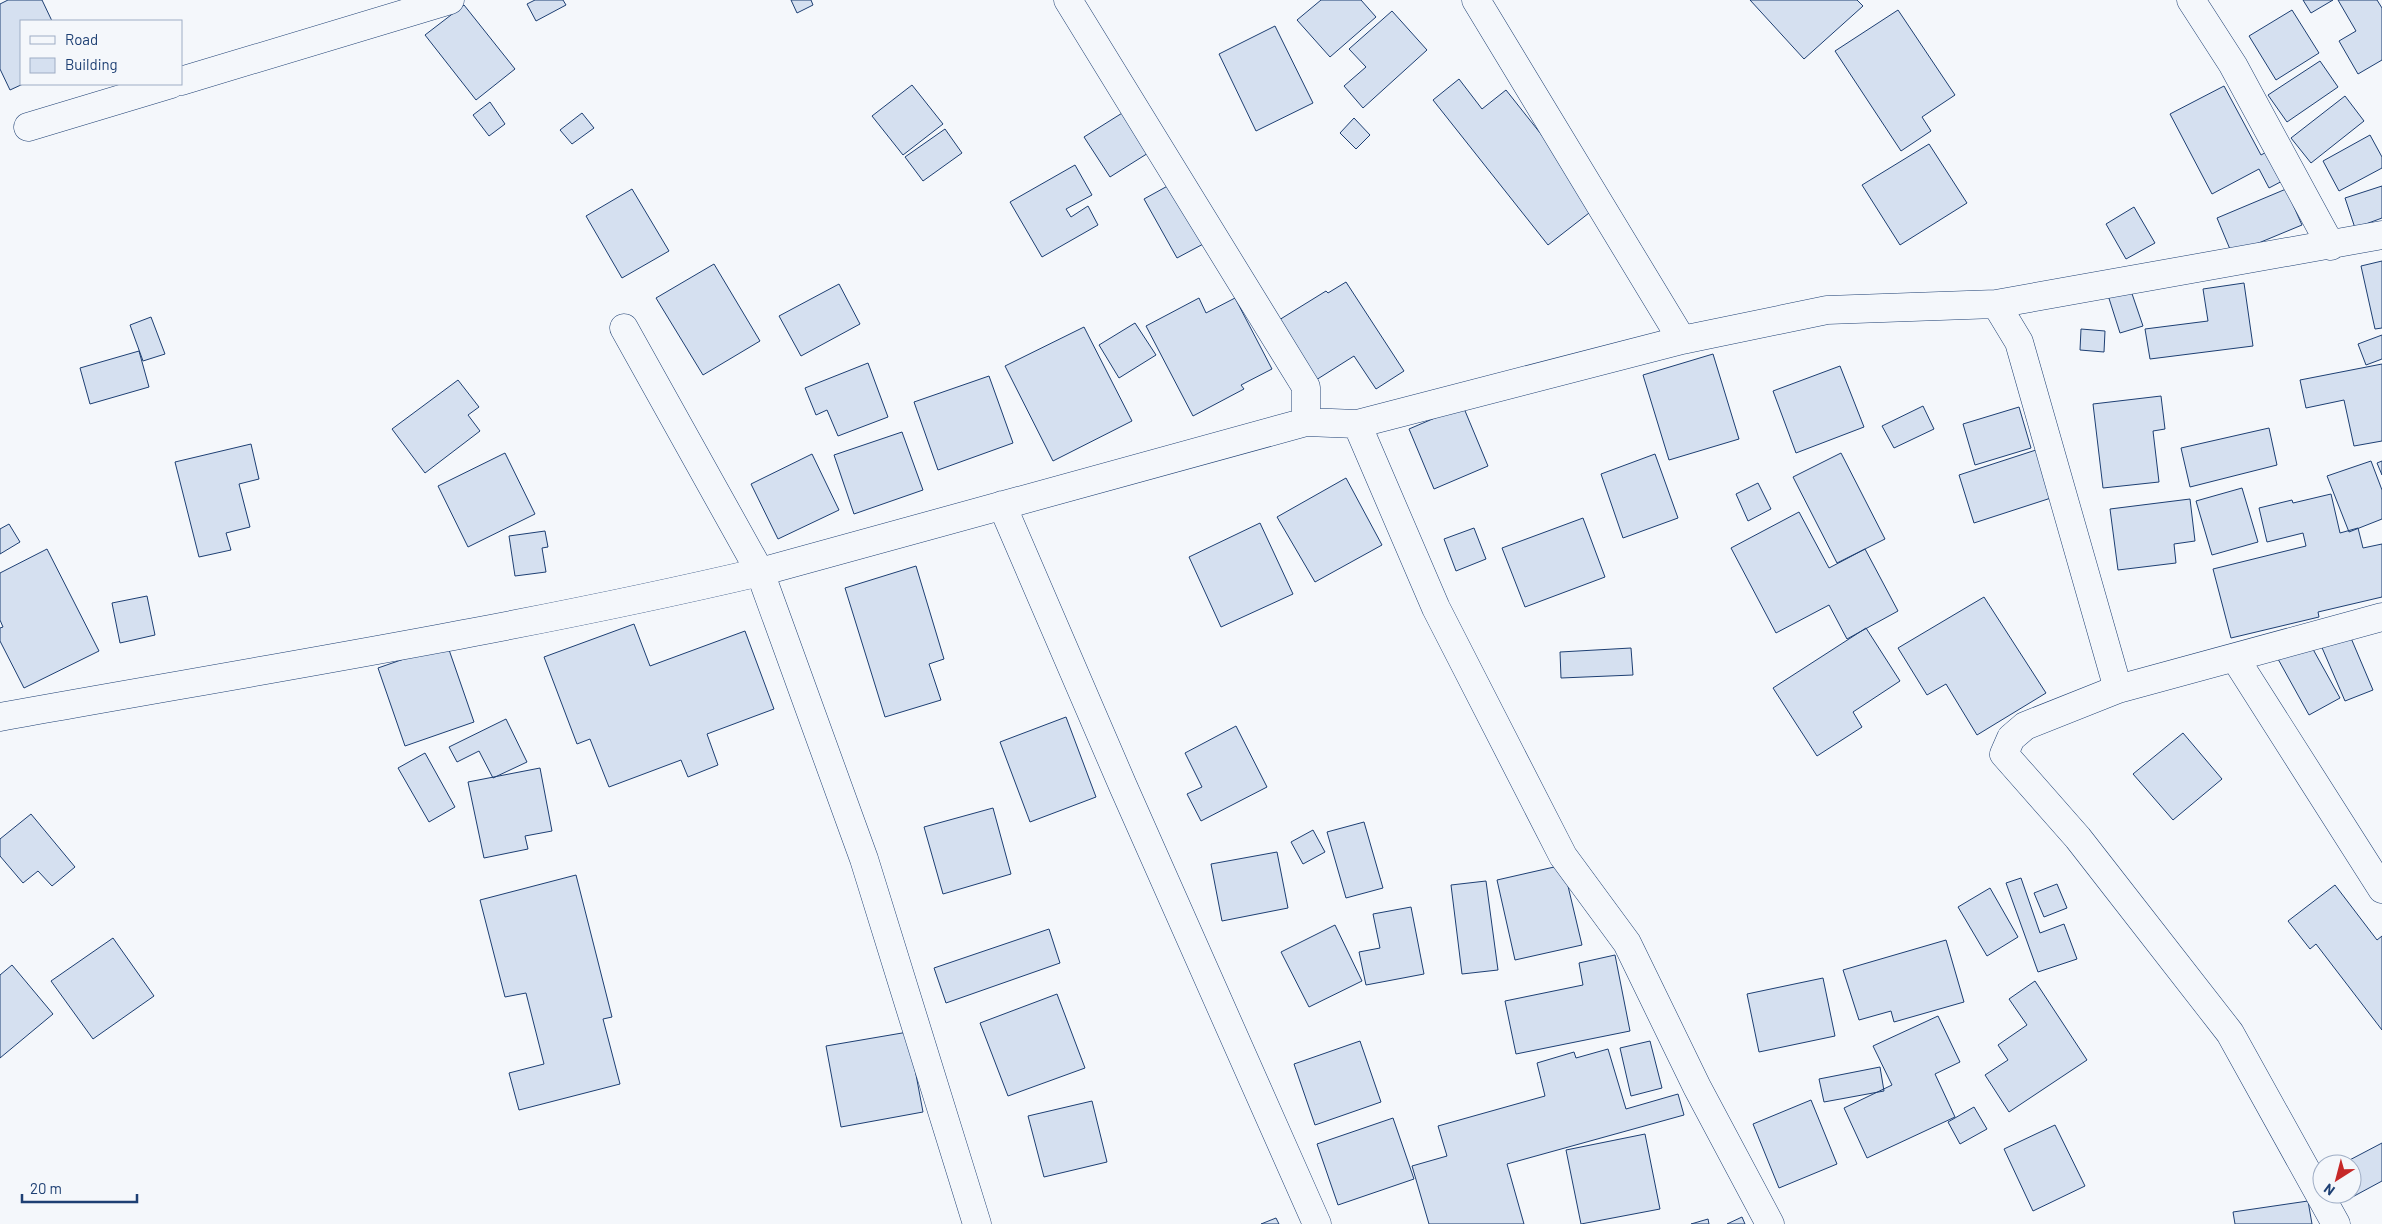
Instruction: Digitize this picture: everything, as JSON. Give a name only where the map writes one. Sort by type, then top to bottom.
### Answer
[{"type":"street","points":[[182,81],[450,0]]},
{"type":"street","points":[[1068,0],[1306,387],[1306,422]]},
{"type":"street","points":[[1476,0],[1682,340]]},
{"type":"street","points":[[2191,0],[2233,65],[2331,246]]},
{"type":"street","points":[[28,127],[169,85]]},
{"type":"street","points":[[0,717],[438,638],[760,572],[1306,422],[1357,424],[1682,340],[1827,310],[1996,304],[2331,246],[2382,235]]},
{"type":"street","points":[[1996,304],[2019,342],[2118,689]]},
{"type":"street","points":[[624,328],[760,572],[864,859],[977,1224]]},
{"type":"street","points":[[1357,424],[1436,608],[1563,856],[1627,943],[1697,1087],[1770,1224]]},
{"type":"street","points":[[1002,505],[1123,786],[1317,1224]]},
{"type":"street","points":[[2336,1224],[2230,1033],[2078,838],[2004,754],[2012,738],[2026,726],[2118,689],[2382,617]]},
{"type":"street","points":[[2235,658],[2382,889]]},
{"type":"building","points":[[8,0],[42,0],[52,20],[20,20],[21,85],[10,90],[0,69],[0,4]]},
{"type":"building","points":[[535,0],[563,0],[566,5],[536,21],[527,4]]},
{"type":"building","points":[[791,0],[811,0],[813,5],[797,13]]},
{"type":"building","points":[[1321,0],[1361,0],[1376,17],[1330,57],[1297,20]]},
{"type":"building","points":[[1750,0],[1857,0],[1863,6],[1804,59]]},
{"type":"building","points":[[2303,0],[2333,0],[2311,13]]},
{"type":"building","points":[[2338,0],[2377,0],[2382,8],[2382,60],[2358,74],[2339,41],[2356,31]]},
{"type":"building","points":[[464,5],[515,69],[476,100],[425,35]]},
{"type":"building","points":[[1898,10],[1955,95],[1922,117],[1931,131],[1901,151],[1835,51]]},
{"type":"building","points":[[2292,10],[2319,53],[2276,80],[2249,36]]},
{"type":"building","points":[[1392,11],[1427,50],[1363,108],[1344,86],[1366,67],[1349,49]]},
{"type":"building","points":[[1275,26],[1313,103],[1256,131],[1219,54]]},
{"type":"building","points":[[2320,61],[2338,87],[2287,122],[2268,95]]},
{"type":"building","points":[[1459,79],[1482,109],[1506,90],[1598,206],[1548,245],[1433,100]]},
{"type":"building","points":[[912,85],[943,124],[903,155],[872,116]]},
{"type":"building","points":[[2224,86],[2261,155],[2272,149],[2288,178],[2269,188],[2259,169],[2212,194],[2170,114]]},
{"type":"building","points":[[2345,96],[2364,121],[2311,163],[2291,138]]},
{"type":"building","points":[[490,102],[505,124],[489,136],[473,115]]},
{"type":"building","points":[[1127,110],[1153,150],[1110,177],[1084,137]]},
{"type":"building","points":[[582,113],[594,128],[572,144],[560,130]]},
{"type":"building","points":[[1354,118],[1370,135],[1356,149],[1340,133]]},
{"type":"building","points":[[945,129],[962,153],[923,181],[905,157]]},
{"type":"building","points":[[2370,135],[2382,157],[2382,168],[2339,191],[2323,161]]},
{"type":"building","points":[[1929,144],[1967,203],[1900,245],[1862,185]]},
{"type":"building","points":[[1075,165],[1092,195],[1066,209],[1071,217],[1088,206],[1098,225],[1042,257],[1010,202]]},
{"type":"building","points":[[1173,183],[1207,242],[1177,258],[1144,199]]},
{"type":"building","points":[[2382,186],[2382,218],[2355,228],[2345,198]]},
{"type":"building","points":[[632,189],[669,251],[622,278],[586,216]]},
{"type":"building","points":[[2286,189],[2302,225],[2232,254],[2217,218]]},
{"type":"building","points":[[2134,207],[2155,243],[2126,259],[2106,224]]},
{"type":"building","points":[[2382,261],[2382,328],[2375,329],[2361,266]]},
{"type":"building","points":[[714,264],[760,341],[703,375],[656,298]]},
{"type":"building","points":[[1346,282],[1404,371],[1376,389],[1354,356],[1316,380],[1279,320],[1326,291],[1328,293]]},
{"type":"building","points":[[2128,282],[2143,326],[2120,333],[2106,289]]},
{"type":"building","points":[[2244,283],[2253,346],[2150,359],[2145,329],[2208,321],[2203,289]]},
{"type":"building","points":[[839,284],[860,324],[801,356],[779,316]]},
{"type":"building","points":[[1199,298],[1206,313],[1235,298],[1272,369],[1241,385],[1244,389],[1193,416],[1146,326]]},
{"type":"building","points":[[151,317],[165,354],[143,361],[130,325]]},
{"type":"building","points":[[1135,323],[1156,355],[1119,378],[1099,345]]},
{"type":"building","points":[[1084,327],[1132,421],[1053,461],[1005,366]]},
{"type":"building","points":[[2081,329],[2105,331],[2104,352],[2080,350]]},
{"type":"building","points":[[2382,335],[2382,359],[2366,365],[2358,344]]},
{"type":"building","points":[[139,351],[149,387],[90,404],[80,368]]},
{"type":"building","points":[[1713,354],[1739,439],[1669,460],[1643,375]]},
{"type":"building","points":[[868,363],[888,417],[838,436],[827,410],[816,415],[805,388]]},
{"type":"building","points":[[2382,364],[2382,441],[2354,446],[2344,400],[2306,408],[2300,380]]},
{"type":"building","points":[[1840,366],[1864,427],[1796,453],[1773,391]]},
{"type":"building","points":[[989,376],[1013,443],[938,470],[914,402]]},
{"type":"building","points":[[458,380],[479,407],[468,415],[480,431],[425,473],[392,429]]},
{"type":"building","points":[[2161,396],[2165,429],[2153,431],[2159,482],[2103,488],[2093,404]]},
{"type":"building","points":[[1463,406],[1488,466],[1434,489],[1409,429]]},
{"type":"building","points":[[1923,406],[1934,429],[1894,448],[1882,426]]},
{"type":"building","points":[[2019,407],[2031,448],[1975,465],[1963,424]]},
{"type":"building","points":[[2269,428],[2277,465],[2190,487],[2181,448]]},
{"type":"building","points":[[902,432],[923,490],[854,514],[834,455]]},
{"type":"building","points":[[251,444],[259,479],[239,484],[250,527],[226,533],[231,550],[199,557],[175,462]]},
{"type":"building","points":[[2036,450],[2051,498],[1974,523],[1959,475]]},
{"type":"building","points":[[505,453],[535,514],[468,547],[438,486]]},
{"type":"building","points":[[1841,453],[1885,539],[1837,563],[1793,477]]},
{"type":"building","points":[[812,454],[839,510],[778,539],[751,484]]},
{"type":"building","points":[[1655,454],[1678,518],[1623,538],[1601,474]]},
{"type":"building","points":[[2371,461],[2382,490],[2382,519],[2349,532],[2327,476]]},
{"type":"building","points":[[2382,461],[2382,475],[2377,463]]},
{"type":"building","points":[[1346,478],[1382,545],[1315,582],[1277,517]]},
{"type":"building","points":[[1758,483],[1771,509],[1748,521],[1736,494]]},
{"type":"building","points":[[2242,488],[2258,542],[2212,555],[2196,501]]},
{"type":"building","points":[[2331,494],[2340,533],[2358,528],[2363,548],[2382,544],[2382,597],[2318,612],[2319,617],[2231,638],[2213,569],[2306,546],[2303,533],[2267,542],[2259,508],[2292,500],[2293,503]]},
{"type":"building","points":[[2190,499],[2195,541],[2174,544],[2176,563],[2118,570],[2110,509]]},
{"type":"building","points":[[1799,512],[1829,568],[1865,549],[1898,611],[1847,639],[1829,605],[1776,633],[1731,548]]},
{"type":"building","points":[[1583,518],[1605,577],[1525,607],[1502,548]]},
{"type":"building","points":[[1260,523],[1293,594],[1221,627],[1189,557]]},
{"type":"building","points":[[9,524],[20,542],[0,554],[0,529]]},
{"type":"building","points":[[1474,528],[1486,559],[1456,571],[1444,539]]},
{"type":"building","points":[[545,531],[548,547],[542,548],[546,572],[515,576],[509,536]]},
{"type":"building","points":[[47,549],[99,651],[24,688],[0,641],[0,628],[3,627],[0,620],[0,573]]},
{"type":"building","points":[[916,566],[944,659],[929,664],[941,700],[885,717],[845,588]]},
{"type":"building","points":[[147,596],[155,635],[120,643],[112,603]]},
{"type":"building","points":[[1984,597],[2046,693],[1977,735],[1946,684],[1927,695],[1898,648]]},
{"type":"building","points":[[634,624],[650,666],[745,631],[774,709],[707,734],[718,765],[688,777],[681,760],[609,787],[590,739],[577,744],[544,657]]},
{"type":"building","points":[[1866,628],[1900,681],[1853,712],[1862,727],[1817,756],[1773,688]]},
{"type":"building","points":[[2348,631],[2373,690],[2345,701],[2320,643]]},
{"type":"building","points":[[2309,642],[2340,698],[2309,715],[2278,659]]},
{"type":"building","points":[[447,644],[474,722],[405,746],[378,668]]},
{"type":"building","points":[[1631,648],[1633,675],[1561,678],[1560,652]]},
{"type":"building","points":[[1066,717],[1096,797],[1030,822],[1000,742]]},
{"type":"building","points":[[506,719],[527,762],[493,778],[479,751],[457,762],[449,747]]},
{"type":"building","points":[[1236,726],[1267,787],[1201,821],[1187,794],[1202,787],[1185,753]]},
{"type":"building","points":[[2183,733],[2222,779],[2173,820],[2133,774]]},
{"type":"building","points":[[425,753],[455,807],[429,822],[398,768]]},
{"type":"building","points":[[540,768],[552,831],[525,836],[528,849],[484,858],[468,782]]},
{"type":"building","points":[[993,808],[1011,874],[943,894],[924,827]]},
{"type":"building","points":[[31,814],[75,867],[52,886],[38,871],[23,883],[0,856],[0,839]]},
{"type":"building","points":[[1364,822],[1383,888],[1346,898],[1327,832]]},
{"type":"building","points":[[1313,830],[1325,852],[1303,864],[1291,842]]},
{"type":"building","points":[[1277,852],[1288,908],[1222,921],[1211,864]]},
{"type":"building","points":[[1563,865],[1582,945],[1515,960],[1497,880]]},
{"type":"building","points":[[576,875],[612,1017],[603,1019],[620,1084],[519,1110],[509,1073],[544,1064],[526,993],[505,997],[480,900]]},
{"type":"building","points":[[2021,878],[2040,933],[2064,924],[2077,959],[2038,972],[2006,883]]},
{"type":"building","points":[[1486,881],[1498,970],[1462,974],[1451,885]]},
{"type":"building","points":[[2057,884],[2067,908],[2044,917],[2034,893]]},
{"type":"building","points":[[2335,885],[2377,940],[2382,936],[2382,1030],[2316,944],[2310,949],[2288,921]]},
{"type":"building","points":[[1990,888],[2018,937],[1987,956],[1958,907]]},
{"type":"building","points":[[1411,907],[1424,974],[1366,985],[1359,952],[1380,948],[1373,914]]},
{"type":"building","points":[[1335,925],[1362,981],[1309,1007],[1281,952]]},
{"type":"building","points":[[1049,929],[1060,963],[946,1003],[934,968]]},
{"type":"building","points":[[113,938],[154,996],[93,1039],[51,981]]},
{"type":"building","points":[[1946,940],[1964,1002],[1894,1022],[1891,1011],[1859,1020],[1843,970]]},
{"type":"building","points":[[1615,955],[1630,1031],[1516,1054],[1505,1001],[1583,985],[1579,963]]},
{"type":"building","points":[[12,965],[53,1014],[0,1058],[0,975]]},
{"type":"building","points":[[1823,978],[1835,1036],[1759,1052],[1747,994]]},
{"type":"building","points":[[2035,981],[2087,1060],[2009,1112],[1985,1075],[2008,1060],[1998,1045],[2027,1025],[2009,999]]},
{"type":"building","points":[[1057,994],[1085,1068],[1008,1096],[980,1023]]},
{"type":"building","points":[[1938,1016],[1960,1062],[1935,1074],[1955,1117],[1867,1158],[1844,1108],[1892,1085],[1873,1046]]},
{"type":"building","points":[[908,1032],[923,1112],[841,1127],[826,1046]]},
{"type":"building","points":[[1360,1041],[1381,1102],[1315,1125],[1294,1064]]},
{"type":"building","points":[[1650,1041],[1662,1088],[1631,1096],[1620,1048]]},
{"type":"building","points":[[1608,1049],[1626,1109],[1678,1094],[1684,1115],[1507,1164],[1524,1224],[1429,1224],[1412,1166],[1447,1156],[1438,1126],[1545,1096],[1537,1063],[1574,1052],[1576,1058]]},
{"type":"building","points":[[1880,1067],[1884,1091],[1824,1102],[1819,1079]]},
{"type":"building","points":[[1811,1100],[1837,1164],[1779,1188],[1753,1124]]},
{"type":"building","points":[[1092,1101],[1107,1162],[1044,1177],[1028,1116]]},
{"type":"building","points":[[1974,1107],[1987,1129],[1960,1144],[1948,1122]]},
{"type":"building","points":[[1393,1118],[1414,1179],[1338,1205],[1317,1144]]},
{"type":"building","points":[[2055,1125],[2085,1186],[2033,1211],[2004,1149]]},
{"type":"building","points":[[1645,1134],[1660,1209],[1581,1224],[1566,1150]]},
{"type":"building","points":[[2382,1143],[2382,1181],[2362,1192],[2362,1154]]},
{"type":"building","points":[[2308,1201],[2312,1224],[2235,1224],[2233,1212]]},
{"type":"building","points":[[1742,1217],[1745,1224],[1727,1224]]},
{"type":"building","points":[[1276,1218],[1279,1224],[1261,1224]]},
{"type":"building","points":[[1708,1219],[1709,1224],[1691,1224]]}]
